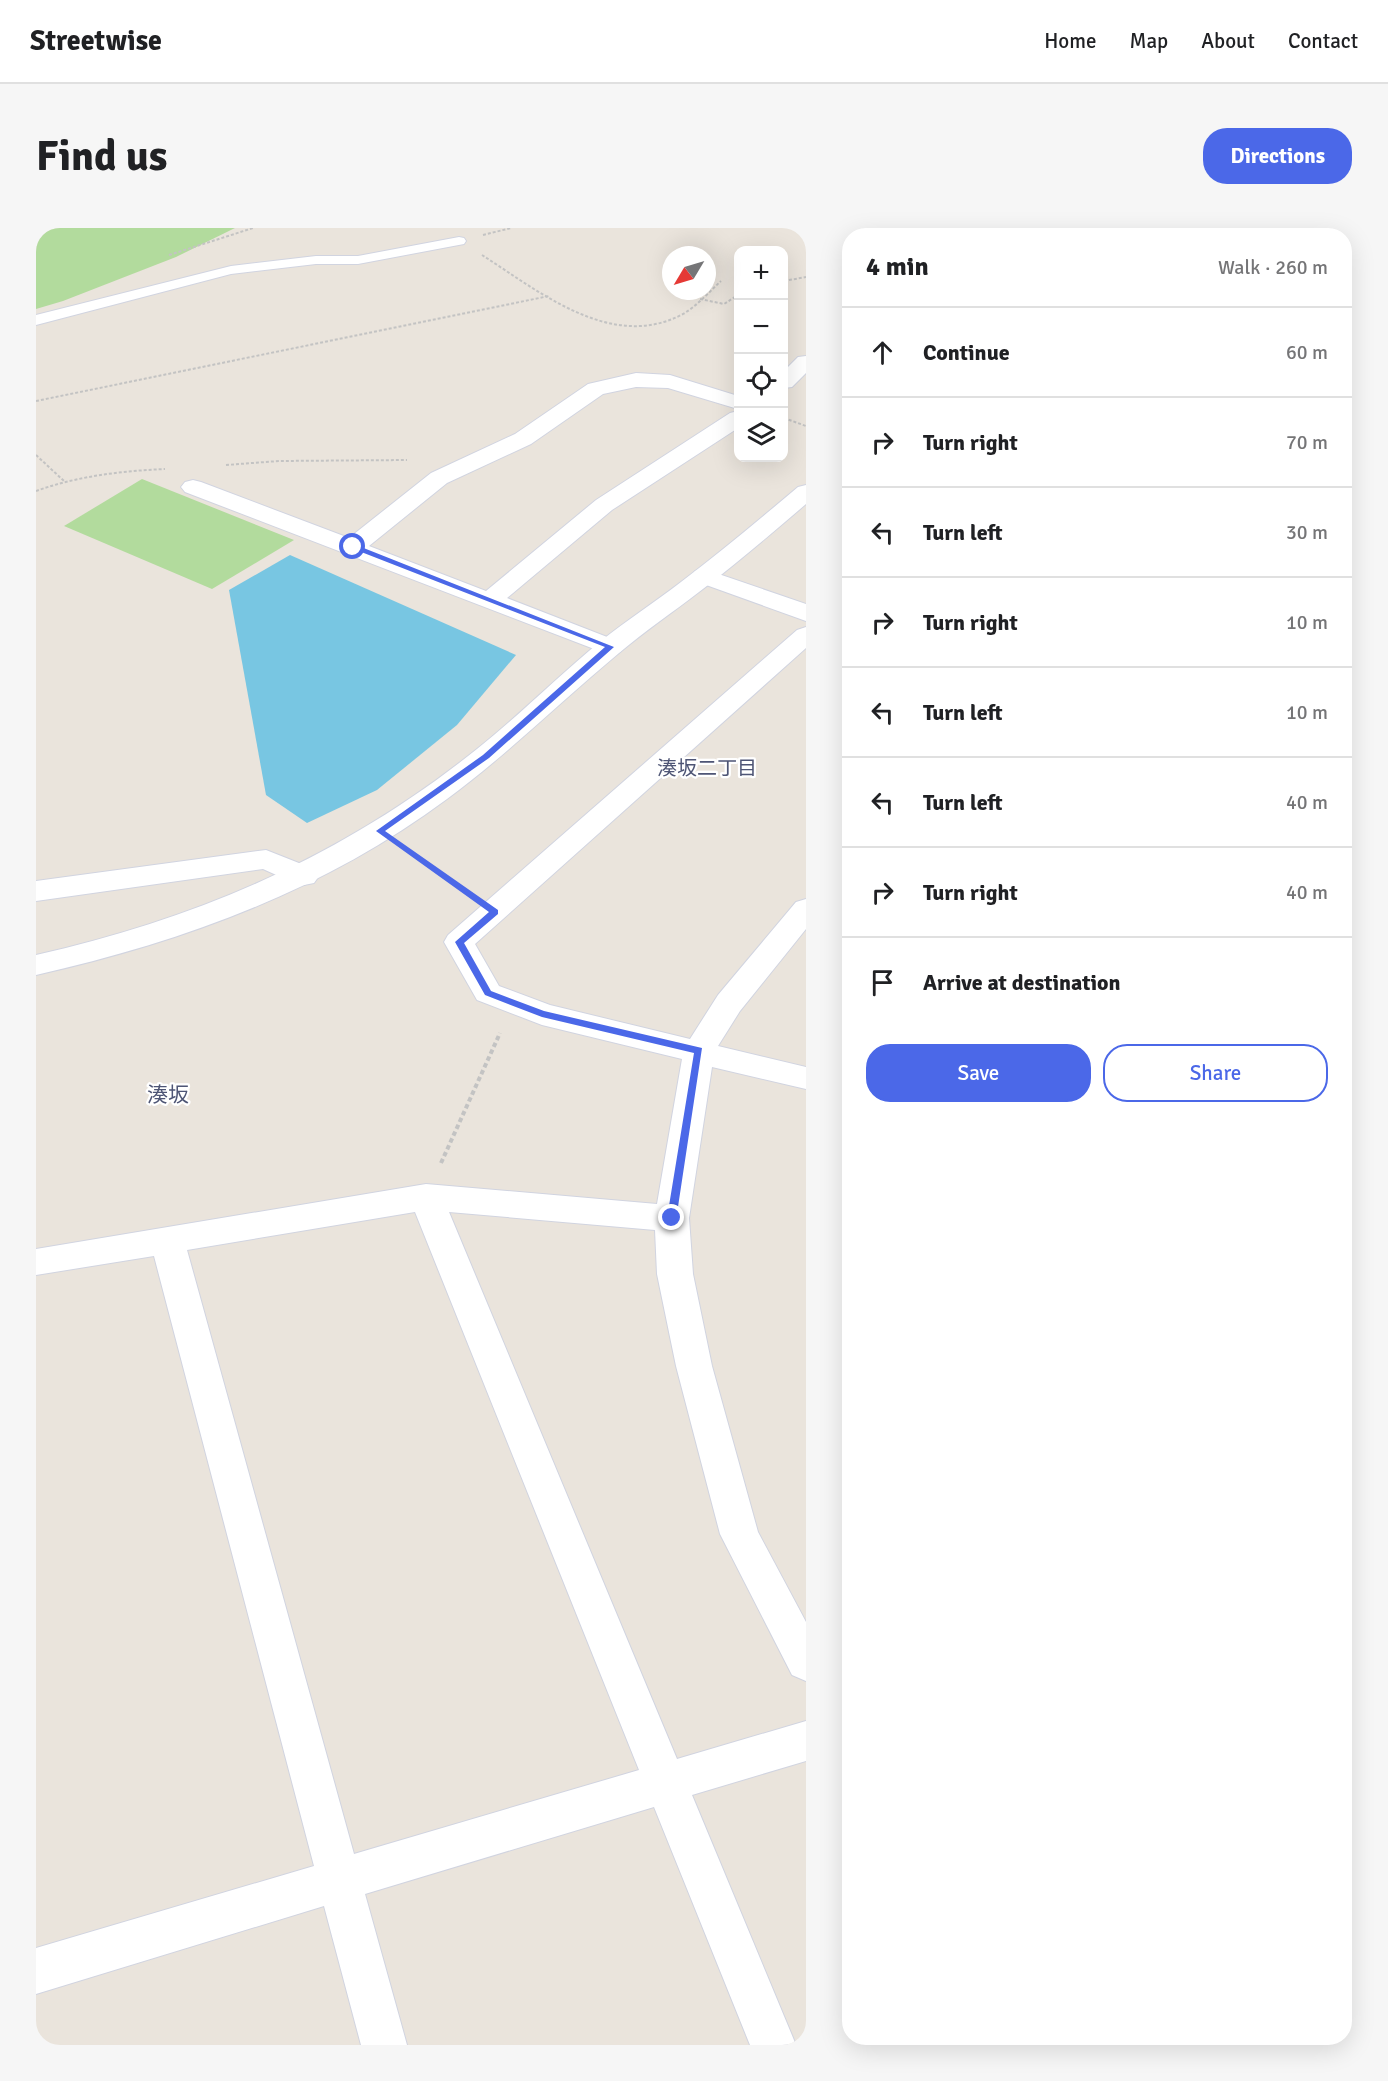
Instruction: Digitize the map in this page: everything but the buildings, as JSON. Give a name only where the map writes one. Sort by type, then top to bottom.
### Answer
[{"type":"street","points":[[788,378],[806,362]]},
{"type":"street","points":[[353,547],[439,478],[523,439],[596,389],[636,380],[670,382],[734,402]]},
{"type":"street","points":[[490,600],[604,505],[734,421]]},
{"type":"street","points":[[193,487],[611,647]]},
{"type":"street","points":[[36,965],[92,954],[190,924],[304,876],[380,831],[486,756],[611,647],[705,576],[806,492]]},
{"type":"street","points":[[705,576],[806,613]]},
{"type":"street","points":[[806,634],[459,942],[488,993],[513,1003],[542,1014],[806,1078]]},
{"type":"street","points":[[36,891],[266,859],[304,876]]},
{"type":"street","points":[[806,909],[729,1002],[699,1051],[672,1218],[675,1274],[694,1366],[740,1534],[806,1662]]},
{"type":"street","points":[[36,1262],[426,1197],[672,1218]]},
{"type":"street","points":[[426,1197],[773,2045]]},
{"type":"street","points":[[167,1240],[384,2045]]},
{"type":"street","points":[[36,1971],[806,1741]]},
{"type":"lane","points":[[36,320],[231,270],[316,260],[358,260],[459,241]]},
{"type":"path","points":[[459,241],[586,318],[608,325],[639,328],[664,322],[683,314],[699,300]]},
{"type":"path","points":[[788,280],[806,277]]},
{"type":"path","points":[[716,285],[721,281]]},
{"type":"path","points":[[36,401],[549,296]]},
{"type":"path","points":[[705,300],[724,304],[734,298]]},
{"type":"path","points":[[788,420],[806,426]]},
{"type":"path","points":[[36,456],[65,482]]},
{"type":"path","points":[[221,465],[279,461],[390,462],[410,460]]},
{"type":"path","points":[[36,491],[65,482],[117,472],[175,468]]},
{"type":"path","points":[[380,831],[495,912]]},
{"type":"path","points":[[426,1197],[513,1003]]},
{"type":"green space","points":[[49,228],[235,228],[176,257],[63,301],[36,309],[36,233]]},
{"type":"green space","points":[[142,479],[294,540],[212,589],[64,526]]},
{"type":"water","points":[[290,555],[516,655],[457,725],[377,790],[307,823],[266,795],[229,590]]},
{"type":"district","name":"湊坂二丁目","points":[[707,768]]},
{"type":"district","name":"湊坂","points":[[168,1095]]},
{"type":"route","points":[[353,547],[611,647],[486,756],[380,831],[495,912],[459,942],[488,993],[542,1014],[699,1051],[672,1218]]}]
